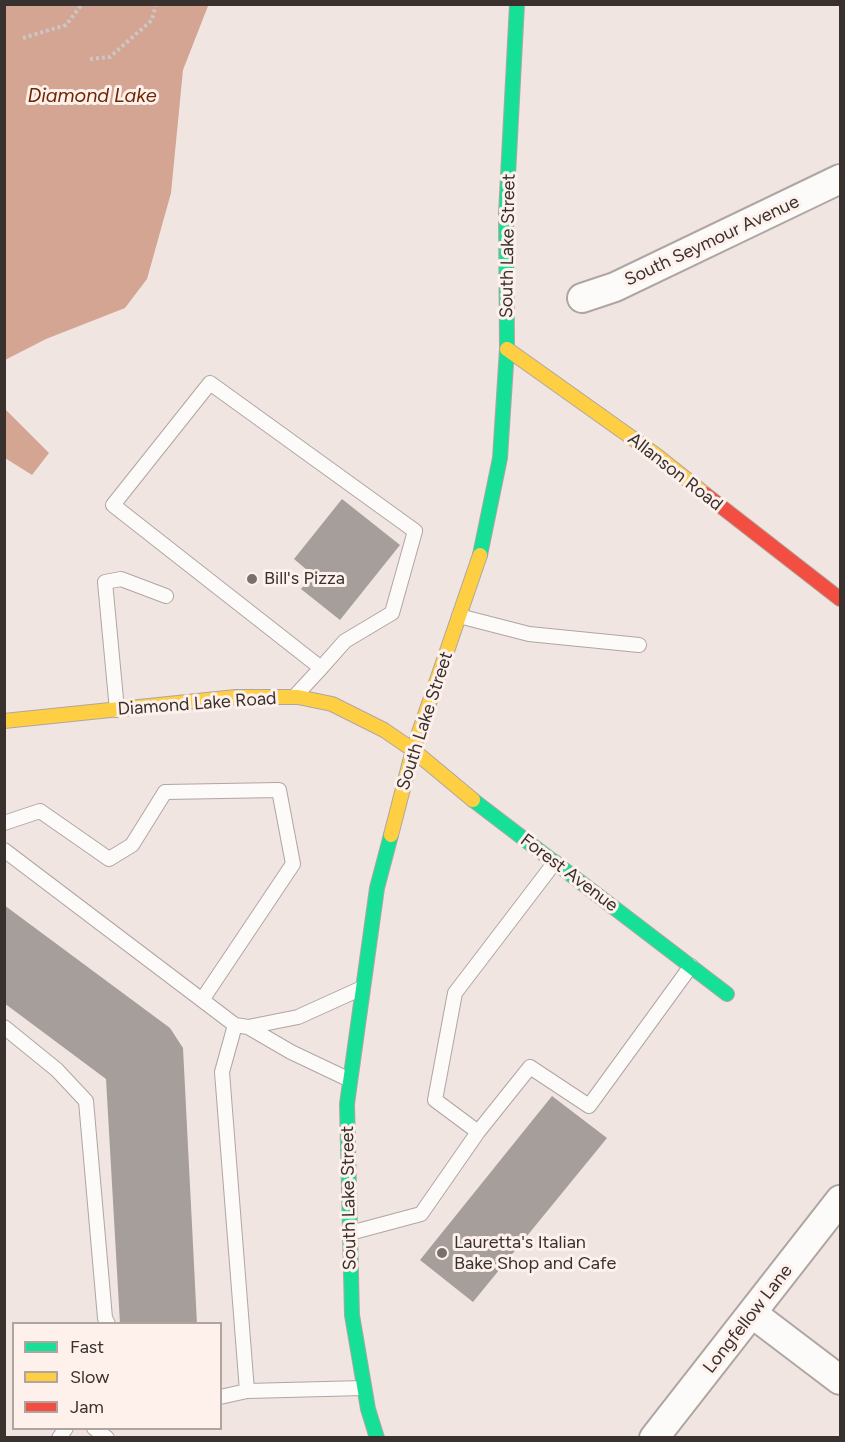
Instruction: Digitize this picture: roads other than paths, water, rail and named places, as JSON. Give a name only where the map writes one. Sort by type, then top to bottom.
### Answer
[{"type":"main road","name":"South Lake Street","points":[[376,1437],[364,1388],[352,1315],[347,1104],[377,888],[413,750],[485,542],[500,458],[507,349],[506,214],[517,4]]},
{"type":"main road","name":"Allanson Road","points":[[507,349],[656,455],[840,599]]},
{"type":"main road","name":"Diamond Lake Road","points":[[4,721],[236,697],[295,697],[332,704],[384,730],[413,750]]},
{"type":"main road","name":"Forest Avenue","points":[[413,750],[461,791],[727,994]]},
{"type":"street","name":"South Seymour Avenue","points":[[582,298],[615,288],[840,179]]},
{"type":"street","name":"Longfellow Lane","points":[[654,1437],[753,1314],[840,1200]]},
{"type":"street","points":[[753,1314],[840,1380]]},
{"type":"lane","points":[[295,697],[321,668],[345,641],[392,613],[415,531],[210,383],[113,505],[321,668]]},
{"type":"lane","points":[[117,710],[105,582],[121,579],[166,596]]},
{"type":"lane","points":[[459,616],[529,634],[639,645]]},
{"type":"lane","points":[[4,823],[40,812],[110,859],[132,845],[165,792],[279,790],[293,864],[202,1000]]},
{"type":"lane","points":[[4,850],[202,1000],[242,1026],[350,1080]]},
{"type":"lane","points":[[478,1132],[435,1100],[455,993],[555,862]]},
{"type":"lane","points":[[350,1233],[421,1214],[478,1132],[530,1067],[589,1106],[691,966]]},
{"type":"lane","points":[[242,1026],[298,1017],[362,988]]},
{"type":"lane","points":[[242,1026],[222,1072],[247,1391]]},
{"type":"lane","points":[[4,1027],[57,1070],[86,1101],[105,1318],[107,1322]]},
{"type":"lane","points":[[222,1397],[247,1391],[364,1388]]},
{"type":"water","name":"Diamond Lake","points":[[5,5],[208,6],[183,70],[171,193],[147,279],[125,308],[46,339],[5,360]]},
{"type":"water","points":[[5,409],[49,453],[32,475],[5,458]]},
{"type":"place","name":"Bill's Pizza","points":[[252,579]]},
{"type":"place","name":"Lauretta's Italian Bake Shop and Cafe","points":[[442,1253]]}]
